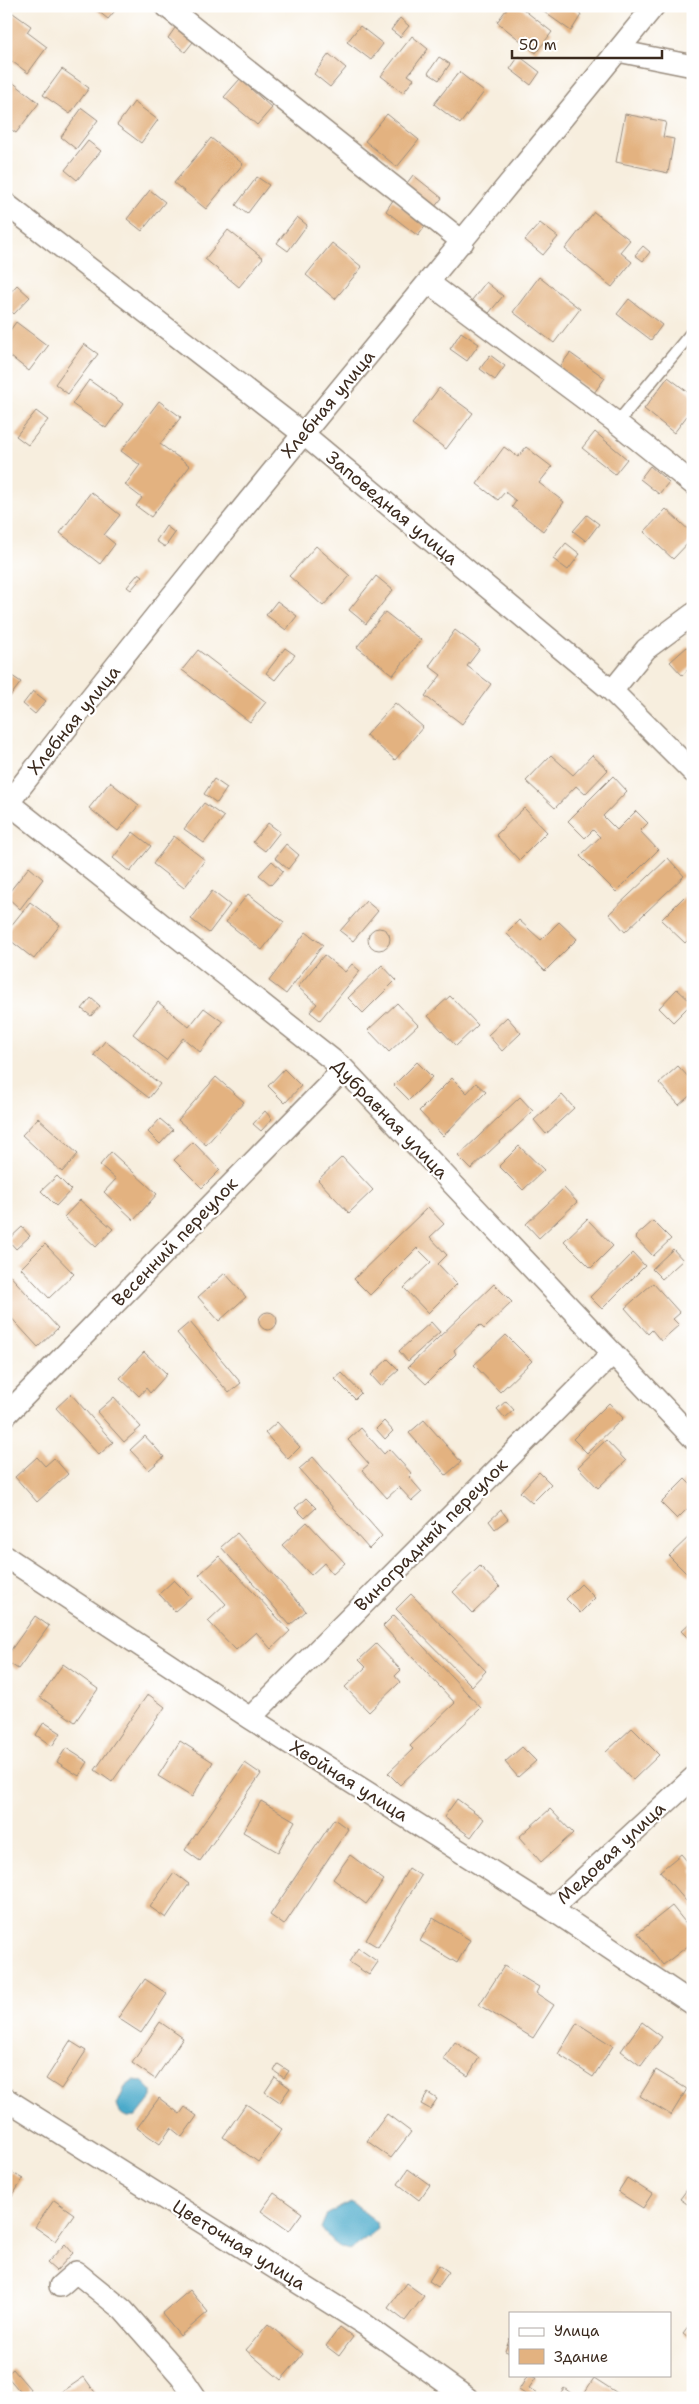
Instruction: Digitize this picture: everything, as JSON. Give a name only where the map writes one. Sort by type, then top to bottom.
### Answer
[{"type":"street","points":[[166,6],[463,242]]},
{"type":"street","name":"Хлебная улица","points":[[7,803],[302,434],[463,242],[654,6]]},
{"type":"street","points":[[618,51],[693,66]]},
{"type":"street","name":"Заповедная улица","points":[[6,204],[302,434],[612,691],[693,772]]},
{"type":"street","points":[[429,283],[617,423],[693,484]]},
{"type":"street","points":[[612,691],[646,649],[693,614]]},
{"type":"street","name":"Дубравная улица","points":[[7,803],[344,1069],[693,1438]]},
{"type":"street","name":"Весенний переулок","points":[[6,1416],[344,1069]]},
{"type":"street","name":"Виноградный переулок","points":[[250,1718],[613,1353]]},
{"type":"street","name":"Хвойная улица","points":[[6,1557],[250,1718],[551,1909],[693,2004]]},
{"type":"street","name":"Медовая улица","points":[[551,1909],[693,1778]]},
{"type":"street","name":"Цветочная улица","points":[[6,2099],[364,2324],[467,2398]]},
{"type":"street","points":[[60,2286],[76,2272],[123,2310],[181,2376],[196,2398]]},
{"type":"lane","points":[[617,423],[693,331]]},
{"type":"water","points":[[134,2080],[142,2081],[152,2091],[152,2097],[136,2117],[124,2116],[117,2105],[125,2087]]},
{"type":"water","points":[[351,2202],[377,2222],[378,2229],[350,2250],[334,2242],[321,2228],[327,2214]]},
{"type":"building","points":[[96,6],[119,6],[108,19],[94,8]]},
{"type":"building","points":[[509,6],[519,6],[552,32],[536,53],[497,22]]},
{"type":"building","points":[[548,6],[569,6],[581,15],[571,31],[544,12]]},
{"type":"building","points":[[6,8],[31,26],[27,32],[47,47],[28,73],[6,57]]},
{"type":"building","points":[[400,18],[409,26],[400,37],[391,30]]},
{"type":"building","points":[[360,26],[383,44],[371,60],[347,42]]},
{"type":"building","points":[[175,28],[193,42],[185,52],[168,38]]},
{"type":"building","points":[[412,36],[428,49],[408,75],[414,79],[403,93],[381,76]]},
{"type":"building","points":[[329,54],[346,68],[330,87],[314,74]]},
{"type":"building","points":[[519,56],[540,72],[531,85],[510,69]]},
{"type":"building","points":[[439,57],[450,64],[439,80],[428,73]]},
{"type":"building","points":[[62,69],[89,88],[70,114],[43,95]]},
{"type":"building","points":[[459,72],[484,92],[460,124],[434,104]]},
{"type":"building","points":[[240,79],[272,108],[257,125],[224,97]]},
{"type":"building","points":[[11,81],[39,103],[16,133],[6,126],[6,87]]},
{"type":"building","points":[[134,102],[158,120],[141,143],[117,125]]},
{"type":"building","points":[[82,108],[98,120],[76,149],[61,137]]},
{"type":"building","points":[[387,114],[419,140],[397,167],[365,141]]},
{"type":"building","points":[[625,114],[666,122],[663,137],[674,139],[668,173],[616,162]]},
{"type":"building","points":[[211,138],[243,164],[206,209],[174,183]]},
{"type":"building","points":[[88,141],[101,151],[77,180],[65,170]]},
{"type":"building","points":[[413,175],[442,198],[433,209],[404,187]]},
{"type":"building","points":[[257,177],[269,185],[247,214],[236,205]]},
{"type":"building","points":[[150,190],[165,202],[142,231],[127,219]]},
{"type":"building","points":[[393,200],[426,225],[418,236],[386,211]]},
{"type":"building","points":[[594,212],[630,240],[620,252],[632,262],[612,287],[565,249]]},
{"type":"building","points":[[297,217],[307,225],[288,251],[277,243]]},
{"type":"building","points":[[540,223],[558,237],[543,255],[525,240]]},
{"type":"building","points":[[228,230],[263,258],[239,287],[205,259]]},
{"type":"building","points":[[332,243],[362,267],[335,299],[306,275]]},
{"type":"building","points":[[643,246],[650,252],[643,261],[635,255]]},
{"type":"building","points":[[539,277],[580,309],[554,343],[513,312]]},
{"type":"building","points":[[486,282],[503,296],[489,313],[472,300]]},
{"type":"building","points":[[17,285],[30,297],[14,314],[6,307],[6,297]]},
{"type":"building","points":[[629,299],[662,325],[651,340],[617,314]]},
{"type":"building","points":[[16,322],[48,346],[29,371],[6,353],[6,336]]},
{"type":"building","points":[[461,332],[479,344],[467,361],[450,349]]},
{"type":"building","points":[[84,344],[98,354],[68,394],[55,384]]},
{"type":"building","points":[[570,353],[605,378],[594,393],[559,368]]},
{"type":"building","points":[[490,355],[505,366],[495,380],[480,369]]},
{"type":"building","points":[[668,377],[693,396],[693,408],[674,433],[644,409]]},
{"type":"building","points":[[89,380],[123,404],[106,428],[72,404]]},
{"type":"building","points":[[439,388],[473,413],[446,449],[412,424]]},
{"type":"building","points":[[159,401],[181,417],[160,444],[190,466],[151,517],[136,506],[142,498],[125,485],[140,465],[121,451]]},
{"type":"building","points":[[36,411],[48,420],[28,445],[16,436]]},
{"type":"building","points":[[595,432],[627,459],[615,474],[582,448]]},
{"type":"building","points":[[504,447],[518,457],[526,447],[552,467],[539,483],[564,502],[543,531],[512,507],[516,501],[505,492],[498,500],[477,484]]},
{"type":"building","points":[[650,466],[669,482],[659,494],[640,479]]},
{"type":"building","points":[[91,492],[120,515],[104,535],[115,544],[100,564],[60,533]]},
{"type":"building","points":[[666,509],[693,534],[693,538],[673,559],[644,532]]},
{"type":"building","points":[[587,515],[599,524],[586,541],[573,531]]},
{"type":"building","points":[[166,526],[175,533],[165,547],[156,541]]},
{"type":"building","points":[[566,543],[580,554],[568,570],[553,559]]},
{"type":"building","points":[[316,546],[350,576],[323,606],[289,576]]},
{"type":"building","points":[[139,573],[143,576],[131,590],[127,587]]},
{"type":"building","points":[[376,576],[393,590],[366,624],[349,610]]},
{"type":"building","points":[[277,601],[297,616],[286,630],[266,615]]},
{"type":"building","points":[[385,612],[421,640],[393,675],[357,647]]},
{"type":"building","points":[[455,630],[480,649],[467,666],[491,684],[462,724],[425,696],[441,675],[429,666]]},
{"type":"building","points":[[688,646],[693,652],[693,665],[682,675],[670,662]]},
{"type":"building","points":[[285,648],[295,655],[275,680],[266,673]]},
{"type":"building","points":[[198,650],[266,702],[250,722],[182,670]]},
{"type":"building","points":[[6,672],[21,682],[6,702]]},
{"type":"building","points":[[33,691],[46,701],[35,714],[23,704]]},
{"type":"building","points":[[395,703],[423,727],[395,760],[366,735]]},
{"type":"building","points":[[551,755],[573,775],[592,755],[608,770],[585,794],[576,786],[555,808],[526,781]]},
{"type":"building","points":[[613,776],[627,791],[603,816],[617,830],[636,811],[648,823],[640,831],[658,850],[616,892],[580,856],[600,837],[593,830],[585,838],[568,821]]},
{"type":"building","points":[[214,779],[227,788],[217,803],[204,794]]},
{"type":"building","points":[[110,782],[139,805],[118,831],[89,808]]},
{"type":"building","points":[[204,803],[224,817],[204,843],[184,829]]},
{"type":"building","points":[[524,808],[547,832],[519,860],[496,835]]},
{"type":"building","points":[[268,823],[280,832],[265,851],[253,842]]},
{"type":"building","points":[[133,832],[151,846],[130,872],[113,858]]},
{"type":"building","points":[[174,836],[205,860],[184,888],[153,864]]},
{"type":"building","points":[[286,844],[299,855],[288,869],[275,858]]},
{"type":"building","points":[[668,858],[684,876],[625,932],[609,914]]},
{"type":"building","points":[[272,861],[283,871],[271,885],[259,875]]},
{"type":"building","points":[[29,867],[43,879],[20,909],[6,896]]},
{"type":"building","points":[[212,891],[230,905],[209,933],[191,919]]},
{"type":"building","points":[[690,891],[693,894],[693,935],[685,943],[661,920]]},
{"type":"building","points":[[248,894],[284,922],[262,950],[226,922]]},
{"type":"building","points":[[366,901],[378,911],[353,941],[340,931]]},
{"type":"building","points":[[30,902],[60,925],[34,959],[6,937],[6,932]]},
{"type":"building","points":[[519,920],[541,940],[559,922],[577,939],[545,971],[506,933]]},
{"type":"building","points":[[379,928],[387,931],[390,939],[387,947],[379,950],[371,947],[368,939],[371,931]]},
{"type":"building","points":[[306,932],[323,945],[286,994],[269,981]]},
{"type":"building","points":[[324,955],[345,972],[352,964],[360,971],[320,1020],[310,1012],[317,1004],[298,987]]},
{"type":"building","points":[[382,965],[396,980],[363,1013],[348,998]]},
{"type":"building","points":[[677,989],[692,1003],[673,1022],[659,1008]]},
{"type":"building","points":[[450,996],[478,1025],[456,1046],[428,1016]]},
{"type":"building","points":[[91,998],[100,1006],[91,1016],[82,1009]]},
{"type":"building","points":[[158,1002],[189,1027],[204,1008],[223,1022],[200,1052],[183,1038],[166,1060],[133,1034]]},
{"type":"building","points":[[397,1003],[418,1025],[389,1052],[368,1030]]},
{"type":"building","points":[[507,1017],[521,1033],[502,1051],[488,1035]]},
{"type":"building","points":[[105,1041],[160,1084],[149,1098],[94,1055]]},
{"type":"building","points":[[417,1062],[432,1077],[409,1100],[394,1085]]},
{"type":"building","points":[[678,1066],[693,1082],[693,1093],[679,1105],[659,1083]]},
{"type":"building","points":[[284,1069],[301,1086],[285,1103],[268,1086]]},
{"type":"building","points":[[216,1077],[244,1102],[206,1145],[178,1120]]},
{"type":"building","points":[[452,1078],[467,1093],[476,1083],[486,1092],[443,1136],[419,1111]]},
{"type":"building","points":[[562,1095],[574,1108],[546,1134],[534,1120]]},
{"type":"building","points":[[520,1097],[533,1111],[471,1169],[458,1156]]},
{"type":"building","points":[[265,1111],[272,1119],[261,1131],[253,1124]]},
{"type":"building","points":[[38,1118],[78,1154],[62,1172],[22,1135]]},
{"type":"building","points":[[160,1119],[173,1130],[160,1144],[148,1132]]},
{"type":"building","points":[[193,1142],[220,1170],[202,1188],[174,1160]]},
{"type":"building","points":[[519,1146],[544,1170],[523,1190],[499,1166]]},
{"type":"building","points":[[111,1152],[157,1194],[134,1220],[104,1192],[116,1179],[100,1165]]},
{"type":"building","points":[[342,1157],[373,1190],[349,1213],[318,1180]]},
{"type":"building","points":[[57,1176],[71,1190],[56,1206],[41,1191]]},
{"type":"building","points":[[564,1188],[577,1202],[539,1238],[526,1224]]},
{"type":"building","points":[[80,1200],[113,1229],[96,1247],[64,1217]]},
{"type":"building","points":[[428,1207],[444,1224],[430,1237],[447,1255],[438,1264],[457,1284],[428,1313],[404,1288],[431,1262],[417,1248],[370,1295],[354,1279]]},
{"type":"building","points":[[587,1219],[613,1246],[591,1268],[564,1241]]},
{"type":"building","points":[[653,1221],[671,1239],[653,1256],[635,1237]]},
{"type":"building","points":[[22,1227],[30,1236],[16,1249],[8,1240]]},
{"type":"building","points":[[45,1244],[74,1274],[49,1298],[21,1268]]},
{"type":"building","points":[[673,1249],[683,1260],[662,1279],[652,1269]]},
{"type":"building","points":[[633,1253],[645,1266],[602,1309],[590,1297]]},
{"type":"building","points":[[6,1271],[58,1328],[38,1347],[6,1312]]},
{"type":"building","points":[[225,1273],[246,1297],[219,1321],[198,1297]]},
{"type":"building","points":[[653,1283],[680,1313],[673,1319],[679,1325],[661,1341],[652,1330],[648,1334],[625,1308]]},
{"type":"building","points":[[494,1284],[512,1302],[484,1329],[480,1325],[454,1350],[456,1354],[426,1384],[408,1367]]},
{"type":"building","points":[[264,1312],[272,1312],[277,1317],[275,1328],[264,1330],[259,1325],[259,1317]]},
{"type":"building","points":[[190,1322],[241,1383],[229,1393],[177,1333]]},
{"type":"building","points":[[431,1322],[440,1332],[408,1361],[399,1351]]},
{"type":"building","points":[[506,1335],[532,1361],[500,1392],[474,1365]]},
{"type":"building","points":[[144,1352],[167,1374],[150,1393],[146,1388],[139,1396],[120,1378]]},
{"type":"building","points":[[388,1359],[399,1370],[381,1386],[371,1375]]},
{"type":"building","points":[[342,1373],[361,1393],[355,1399],[335,1379]]},
{"type":"building","points":[[71,1394],[113,1442],[99,1455],[56,1408]]},
{"type":"building","points":[[114,1397],[141,1427],[124,1442],[97,1412]]},
{"type":"building","points":[[506,1401],[514,1410],[505,1418],[497,1409]]},
{"type":"building","points":[[609,1403],[623,1418],[587,1453],[573,1439]]},
{"type":"building","points":[[424,1420],[461,1462],[446,1475],[409,1433]]},
{"type":"building","points":[[384,1421],[393,1431],[385,1439],[376,1429]]},
{"type":"building","points":[[277,1422],[300,1447],[288,1459],[265,1433]]},
{"type":"building","points":[[361,1428],[384,1454],[389,1449],[412,1474],[409,1477],[422,1492],[412,1501],[399,1487],[387,1498],[362,1470],[369,1464],[348,1440]]},
{"type":"building","points":[[145,1436],[164,1457],[149,1470],[130,1450]]},
{"type":"building","points":[[606,1440],[626,1461],[598,1488],[578,1467]]},
{"type":"building","points":[[37,1457],[45,1466],[54,1458],[68,1474],[37,1502],[15,1477]]},
{"type":"building","points":[[313,1457],[382,1536],[369,1549],[299,1469]]},
{"type":"building","points":[[539,1472],[551,1484],[532,1503],[520,1492]]},
{"type":"building","points":[[685,1479],[693,1487],[693,1503],[677,1519],[661,1503]]},
{"type":"building","points":[[306,1498],[316,1508],[305,1518],[295,1508]]},
{"type":"building","points":[[501,1510],[508,1519],[495,1529],[489,1521]]},
{"type":"building","points":[[307,1522],[345,1563],[333,1574],[324,1563],[311,1575],[282,1545]]},
{"type":"building","points":[[237,1533],[306,1611],[290,1625],[221,1547]]},
{"type":"building","points":[[693,1533],[693,1580],[669,1556]]},
{"type":"building","points":[[219,1556],[290,1631],[271,1649],[256,1632],[236,1650],[208,1621],[226,1604],[199,1575]]},
{"type":"building","points":[[480,1566],[500,1587],[473,1613],[453,1592]]},
{"type":"building","points":[[174,1580],[191,1597],[175,1611],[159,1594]]},
{"type":"building","points":[[581,1584],[595,1598],[580,1613],[566,1599]]},
{"type":"building","points":[[411,1594],[486,1671],[472,1686],[396,1609]]},
{"type":"building","points":[[394,1615],[481,1708],[400,1785],[388,1773],[413,1749],[410,1746],[455,1703],[383,1626]]},
{"type":"building","points":[[35,1616],[49,1626],[18,1669],[6,1661],[6,1657]]},
{"type":"building","points":[[693,1620],[693,1643],[681,1631]]},
{"type":"building","points":[[376,1644],[401,1670],[395,1676],[400,1682],[369,1712],[345,1687],[366,1667],[359,1660]]},
{"type":"building","points":[[63,1664],[98,1689],[75,1722],[40,1697]]},
{"type":"building","points":[[148,1694],[165,1707],[112,1782],[95,1770]]},
{"type":"building","points":[[44,1722],[61,1733],[52,1746],[36,1735]]},
{"type":"building","points":[[632,1728],[659,1755],[633,1780],[606,1752]]},
{"type":"building","points":[[180,1741],[213,1762],[192,1797],[158,1776]]},
{"type":"building","points":[[522,1747],[536,1761],[518,1777],[505,1762]]},
{"type":"building","points":[[66,1748],[88,1762],[79,1776],[57,1762]]},
{"type":"building","points":[[245,1763],[261,1774],[200,1861],[185,1850]]},
{"type":"building","points":[[457,1799],[484,1819],[471,1837],[444,1817]]},
{"type":"building","points":[[261,1801],[295,1821],[278,1852],[243,1832]]},
{"type":"building","points":[[550,1809],[573,1833],[541,1862],[519,1837]]},
{"type":"building","points":[[334,1819],[348,1829],[284,1925],[270,1915]]},
{"type":"building","points":[[681,1854],[693,1868],[693,1909],[660,1871]]},
{"type":"building","points":[[350,1855],[384,1880],[366,1904],[333,1879]]},
{"type":"building","points":[[409,1868],[421,1876],[378,1947],[366,1940]]},
{"type":"building","points":[[174,1873],[189,1884],[166,1918],[150,1907]]},
{"type":"building","points":[[672,1906],[693,1932],[693,1942],[663,1965],[638,1933]]},
{"type":"building","points":[[433,1918],[470,1940],[457,1963],[420,1941]]},
{"type":"building","points":[[358,1948],[378,1962],[369,1975],[349,1962]]},
{"type":"building","points":[[504,1966],[539,1987],[536,1993],[554,2005],[533,2038],[479,2005]]},
{"type":"building","points":[[145,1979],[167,1994],[141,2033],[118,2018]]},
{"type":"building","points":[[160,2022],[183,2038],[155,2079],[132,2063]]},
{"type":"building","points":[[642,2022],[662,2037],[641,2066],[621,2051]]},
{"type":"building","points":[[577,2023],[613,2046],[593,2077],[558,2054]]},
{"type":"building","points":[[70,2041],[86,2051],[61,2089],[46,2079]]},
{"type":"building","points":[[455,2042],[479,2058],[468,2076],[443,2059]]},
{"type":"building","points":[[278,2064],[289,2071],[284,2078],[274,2071]]},
{"type":"building","points":[[656,2070],[687,2089],[671,2115],[640,2096]]},
{"type":"building","points":[[275,2077],[290,2088],[280,2102],[265,2092]]},
{"type":"building","points":[[428,2093],[437,2099],[430,2109],[421,2104]]},
{"type":"building","points":[[159,2098],[180,2114],[185,2107],[197,2116],[182,2137],[171,2128],[160,2144],[137,2128]]},
{"type":"building","points":[[246,2104],[282,2129],[258,2162],[223,2137]]},
{"type":"building","points":[[387,2114],[411,2132],[391,2158],[367,2141]]},
{"type":"building","points":[[6,2169],[23,2179],[6,2206]]},
{"type":"building","points":[[408,2169],[430,2185],[419,2200],[398,2184]]},
{"type":"building","points":[[627,2178],[652,2194],[643,2208],[618,2192]]},
{"type":"building","points":[[693,2183],[693,2208],[680,2199]]},
{"type":"building","points":[[274,2193],[302,2213],[289,2231],[261,2211]]},
{"type":"building","points":[[54,2200],[74,2214],[55,2241],[35,2227]]},
{"type":"building","points":[[65,2244],[73,2253],[56,2271],[47,2263]]},
{"type":"building","points":[[439,2265],[449,2272],[438,2287],[429,2281]]},
{"type":"building","points":[[406,2283],[424,2296],[405,2321],[388,2308]]},
{"type":"building","points":[[190,2290],[208,2312],[180,2336],[162,2314]]},
{"type":"building","points":[[693,2321],[693,2342],[683,2334]]},
{"type":"building","points":[[268,2324],[303,2354],[281,2380],[246,2350]]},
{"type":"building","points":[[340,2327],[353,2337],[339,2356],[326,2346]]},
{"type":"building","points":[[509,2341],[509,2353],[505,2351]]},
{"type":"building","points":[[13,2369],[31,2390],[24,2396],[6,2375]]},
{"type":"building","points":[[527,2376],[531,2376],[536,2378],[529,2388],[541,2396],[540,2398],[531,2398],[519,2390]]},
{"type":"building","points":[[84,2377],[99,2398],[61,2398],[59,2394]]},
{"type":"building","points":[[594,2378],[625,2398],[581,2398]]},
{"type":"building","points":[[564,2388],[575,2396],[574,2398],[557,2398]]}]
